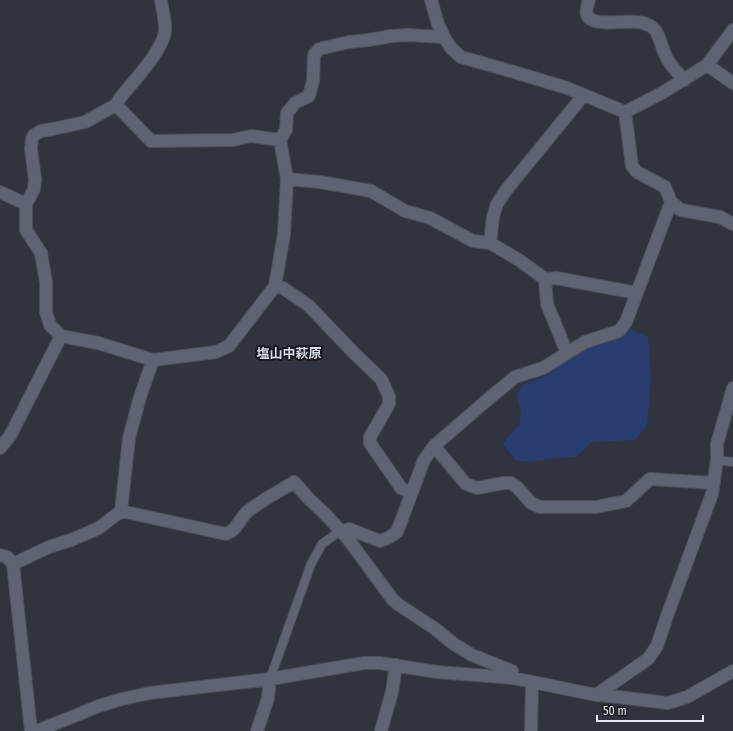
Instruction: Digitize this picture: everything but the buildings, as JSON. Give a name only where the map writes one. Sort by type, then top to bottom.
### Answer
[{"type":"street","points":[[161,0],[166,30],[164,38],[158,50],[116,105],[85,122],[41,131],[34,135],[31,149],[35,179],[34,189],[26,204],[26,230],[41,253],[46,282],[46,312],[50,325],[61,336],[98,344],[153,360],[216,352],[229,346],[275,286],[284,234],[287,179],[280,140],[286,130],[287,113],[296,103],[309,96],[313,81],[314,55],[319,49],[349,42],[391,36],[408,35],[444,37]]},
{"type":"street","points":[[431,0],[438,24],[444,37],[451,48],[461,57],[567,88],[583,96],[625,112],[662,93],[707,65],[733,30]]},
{"type":"street","points":[[590,0],[586,10],[587,16],[591,20],[599,23],[633,21],[641,22],[653,27],[667,60],[684,80]]},
{"type":"street","points":[[707,65],[733,83]]},
{"type":"street","points":[[490,243],[497,204],[507,189],[583,96]]},
{"type":"street","points":[[116,105],[151,141],[233,140],[251,136],[280,140]]},
{"type":"street","points":[[625,112],[632,166],[637,172],[665,187],[671,202],[681,210],[720,217],[733,224]]},
{"type":"street","points":[[287,179],[320,182],[371,191],[405,211],[430,218],[473,241],[490,243],[520,260],[544,279],[556,278],[637,293]]},
{"type":"street","points":[[0,192],[26,204]]},
{"type":"street","points":[[340,530],[349,529],[380,541],[397,532],[424,460],[434,446],[514,378],[543,368],[585,342],[619,331],[626,322],[671,202]]},
{"type":"street","points":[[544,279],[547,304],[567,353]]},
{"type":"street","points":[[275,286],[283,288],[309,306],[380,379],[389,396],[389,404],[370,437],[370,443],[401,488],[412,493]]},
{"type":"street","points":[[0,448],[10,436],[61,336]]},
{"type":"street","points":[[14,564],[49,547],[71,540],[99,528],[121,511],[129,438],[140,397],[153,360]]},
{"type":"street","points":[[596,695],[648,659],[657,646],[712,494],[717,460],[717,444],[733,388]]},
{"type":"street","points":[[434,446],[466,484],[477,488],[511,483],[517,487],[531,503],[540,507],[596,507],[626,502],[650,479],[714,483]]},
{"type":"street","points":[[121,511],[226,534],[233,532],[247,513],[294,482],[340,530],[393,600],[434,628],[454,644],[472,655],[512,671],[513,678]]},
{"type":"street","points":[[0,554],[7,557],[14,564],[31,731]]},
{"type":"street","points":[[37,731],[99,706],[150,692],[270,679],[364,663],[380,662],[437,672],[513,678],[596,695],[668,703],[687,697],[733,671]]},
{"type":"street","points":[[380,731],[392,692],[396,665]]},
{"type":"street","points":[[257,731],[268,698],[270,679]]},
{"type":"street","points":[[531,731],[532,683]]},
{"type":"lane","points":[[717,460],[733,462]]},
{"type":"lane","points":[[270,679],[311,564],[322,544],[340,530]]},
{"type":"shaded area","points":[[629,329],[648,337],[651,379],[647,426],[635,440],[592,442],[576,457],[531,462],[515,460],[503,444],[510,434],[519,426],[521,414],[517,394],[522,385],[546,376],[563,361],[608,337]]},
{"type":"district","name":"塩山中萩原","points":[[289,353]]}]
